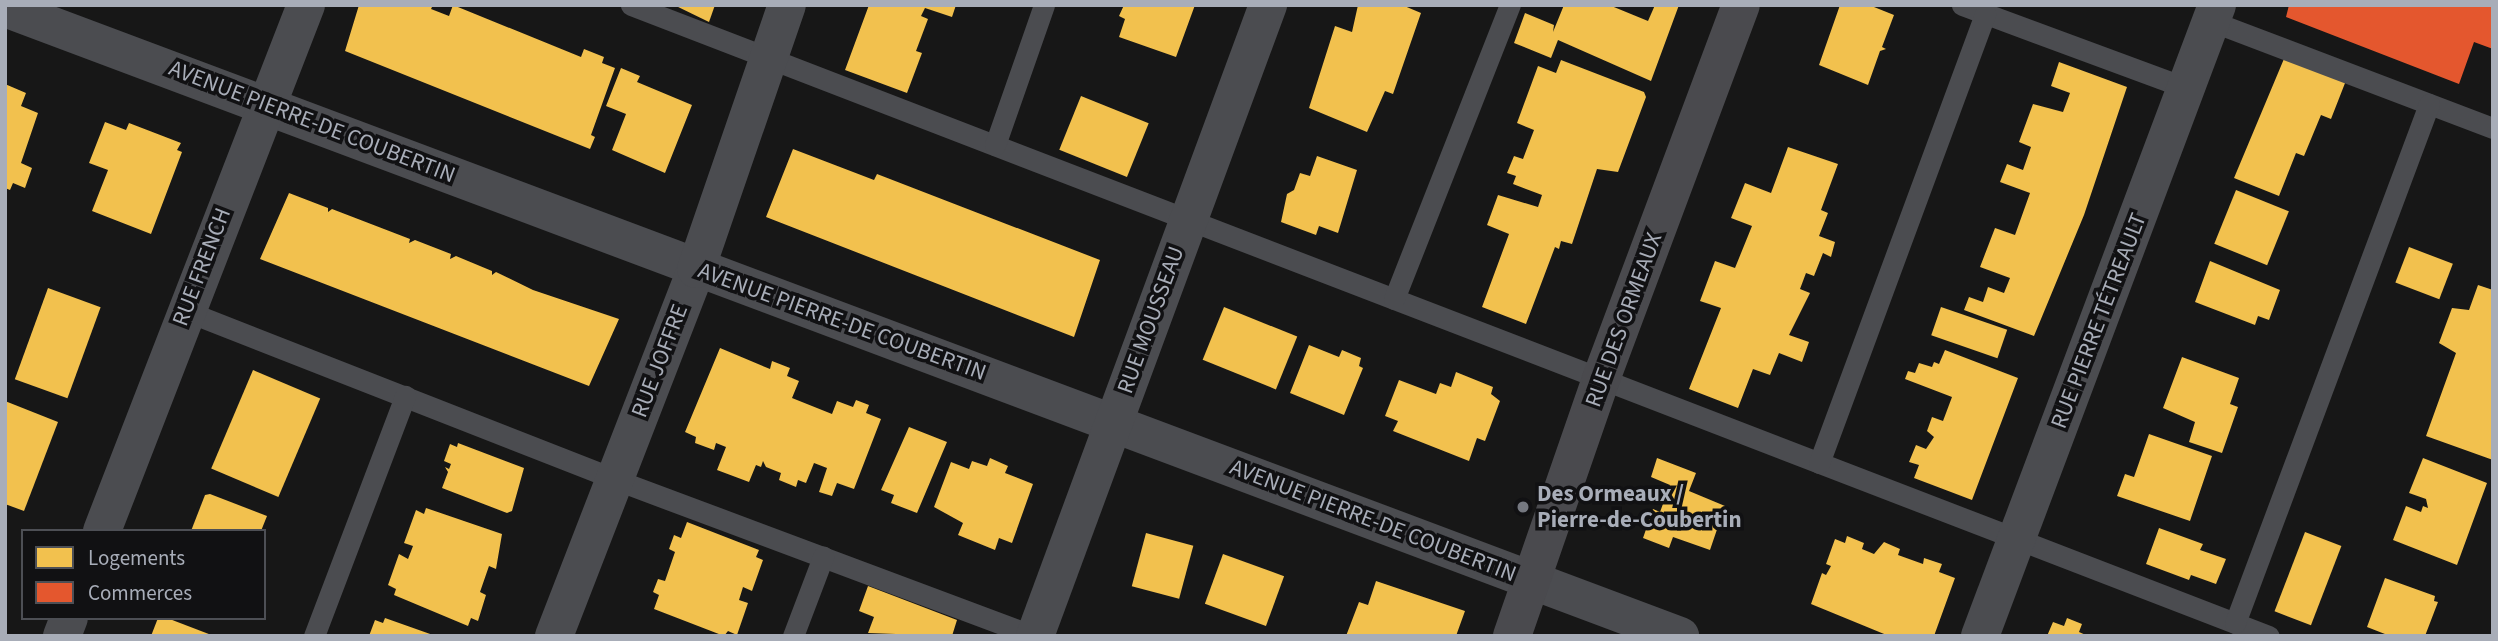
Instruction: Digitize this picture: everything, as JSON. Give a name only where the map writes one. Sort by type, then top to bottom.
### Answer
[{"type":"street","name":"RUE FRENCH","points":[[103,529],[265,102],[306,5]]},
{"type":"street","name":"RUE JOFFRE","points":[[554,636],[696,269],[787,5]]},
{"type":"street","name":"RUE MOUSSEAU","points":[[1035,636],[1268,5]]},
{"type":"street","name":"RUE DES ORMEAUX","points":[[1512,636],[1601,379],[1741,5]]},
{"type":"street","name":"AVENUE PIERRE-DE COUBERTIN","points":[[5,8],[265,102],[696,269],[1115,422],[1532,583],[1680,636]]},
{"type":"street","name":"RUE PIERRE TÉTREAULT","points":[[1980,636],[2214,13]]},
{"type":"lane","points":[[631,5],[2269,636]]},
{"type":"lane","points":[[995,145],[1044,5]]},
{"type":"lane","points":[[1394,299],[1510,5]]},
{"type":"lane","points":[[1962,5],[2186,88]]},
{"type":"lane","points":[[2214,13],[2428,104],[2493,128]]},
{"type":"lane","points":[[1819,463],[1985,14]]},
{"type":"lane","points":[[2235,623],[2428,104]]},
{"type":"lane","points":[[186,311],[614,479],[1035,636]]},
{"type":"lane","points":[[314,636],[405,396]]},
{"type":"lane","points":[[793,636],[823,557]]},
{"type":"building: Logements","points":[[359,5],[433,5],[431,9],[449,16],[453,5],[581,57],[584,49],[604,57],[602,63],[615,68],[591,135],[595,137],[590,149],[345,51]]},
{"type":"building: Logements","points":[[674,5],[715,5],[709,22]]},
{"type":"building: Logements","points":[[869,5],[956,5],[952,17],[925,8],[921,16],[928,19],[916,51],[922,53],[907,93],[845,70]]},
{"type":"building: Logements","points":[[1124,5],[1195,5],[1176,57],[1119,37],[1125,19],[1119,16]]},
{"type":"building: Logements","points":[[1358,5],[1402,5],[1421,13],[1393,94],[1385,91],[1367,132],[1309,108],[1335,26],[1352,32]]},
{"type":"building: Logements","points":[[1564,5],[1609,5],[1648,21],[1655,5],[1679,5],[1651,81],[1558,40],[1551,58],[1514,43],[1525,13],[1554,25],[1553,32]]},
{"type":"building: Logements","points":[[1840,5],[1869,5],[1894,15],[1882,47],[1886,49],[1880,51],[1868,85],[1819,65]]},
{"type":"building: Logements","points":[[2286,54],[2347,78],[2331,119],[2321,115],[2304,156],[2296,153],[2279,196],[2234,178]]},
{"type":"building: Logements","points":[[1561,60],[1644,92],[1646,97],[1618,172],[1597,169],[1572,244],[1561,241],[1559,249],[1555,247],[1526,324],[1482,307],[1509,234],[1487,225],[1498,195],[1538,207],[1542,195],[1513,184],[1516,176],[1507,173],[1514,156],[1523,159],[1534,130],[1517,123],[1538,66],[1556,73]]},
{"type":"building: Logements","points":[[2059,62],[2127,87],[2084,215],[2034,336],[1964,310],[1969,297],[1983,302],[1988,287],[2004,293],[2010,278],[1980,267],[1995,228],[2015,235],[2030,193],[2000,182],[2007,164],[2023,170],[2031,147],[2019,142],[2033,104],[2063,112],[2070,93],[2051,86]]},
{"type":"building: Logements","points":[[621,68],[640,76],[637,82],[692,105],[665,173],[612,150],[626,114],[606,106]]},
{"type":"building: Logements","points":[[5,84],[26,93],[21,106],[38,113],[21,163],[32,168],[25,188],[13,183],[10,190],[5,188]]},
{"type":"building: Logements","points":[[1081,96],[1149,123],[1127,177],[1059,150]]},
{"type":"building: Logements","points":[[105,122],[126,130],[129,123],[181,143],[177,150],[182,152],[151,234],[92,211],[108,170],[89,163]]},
{"type":"building: Logements","points":[[1788,147],[1838,164],[1821,210],[1828,213],[1819,236],[1835,242],[1831,257],[1823,253],[1814,276],[1806,273],[1800,289],[1810,293],[1789,335],[1809,342],[1802,362],[1779,353],[1770,375],[1753,369],[1738,408],[1689,389],[1721,308],[1700,301],[1715,261],[1735,268],[1752,226],[1731,218],[1745,183],[1771,193]]},
{"type":"building: Logements","points":[[793,149],[874,180],[877,174],[1100,260],[1074,337],[766,217]]},
{"type":"building: Logements","points":[[1317,156],[1357,170],[1338,233],[1319,226],[1316,235],[1281,222],[1287,194],[1294,190],[1300,173],[1310,176]]},
{"type":"building: Logements","points":[[2236,190],[2289,211],[2267,265],[2214,244]]},
{"type":"building: Logements","points":[[289,193],[328,208],[328,212],[332,209],[410,239],[409,243],[415,240],[451,254],[450,259],[456,256],[492,271],[492,275],[496,272],[533,290],[619,319],[589,386],[260,259]]},
{"type":"building: Logements","points":[[2409,247],[2453,264],[2439,299],[2395,282]]},
{"type":"building: Logements","points":[[2210,261],[2280,290],[2269,320],[2258,316],[2255,325],[2195,302]]},
{"type":"building: Logements","points":[[2478,285],[2493,290],[2493,460],[2426,436],[2456,353],[2439,343],[2452,308],[2469,310]]},
{"type":"building: Logements","points":[[48,288],[101,307],[67,398],[15,379]]},
{"type":"building: Logements","points":[[1224,307],[1297,337],[1276,389],[1203,360]]},
{"type":"building: Logements","points":[[1941,307],[2007,330],[1997,358],[1931,335]]},
{"type":"building: Logements","points":[[1309,345],[1339,357],[1342,350],[1361,358],[1359,366],[1363,368],[1344,415],[1290,393]]},
{"type":"building: Logements","points":[[720,348],[770,369],[772,361],[790,368],[787,376],[799,381],[792,398],[832,414],[837,401],[853,407],[856,400],[869,405],[866,413],[881,419],[854,489],[837,483],[832,496],[819,492],[827,468],[814,463],[806,483],[798,480],[796,487],[779,480],[781,473],[766,467],[763,461],[761,467],[756,465],[749,482],[717,470],[726,447],[716,443],[714,450],[695,443],[696,437],[685,432]]},
{"type":"building: Logements","points":[[1945,350],[2018,378],[1972,500],[1914,478],[1919,465],[1909,462],[1916,445],[1926,449],[1934,437],[1927,431],[1932,417],[1943,421],[1952,397],[1905,379],[1908,371],[1915,373],[1919,363],[1932,367],[1934,362],[1939,364]]},
{"type":"building: Logements","points":[[2182,357],[2239,378],[2230,404],[2238,407],[2222,453],[2189,442],[2195,422],[2163,408]]},
{"type":"building: Logements","points":[[253,370],[320,399],[278,497],[211,468]]},
{"type":"building: Logements","points":[[1456,372],[1493,387],[1491,394],[1500,401],[1485,441],[1477,438],[1469,461],[1393,431],[1398,421],[1385,416],[1399,380],[1436,394],[1440,383],[1451,387]]},
{"type":"building: Logements","points":[[5,401],[58,422],[24,511],[5,504]]},
{"type":"building: Logements","points":[[909,427],[947,442],[917,513],[891,503],[894,495],[881,490]]},
{"type":"building: Logements","points":[[2149,434],[2212,456],[2190,521],[2117,496],[2125,474],[2134,477]]},
{"type":"building: Logements","points":[[458,443],[524,468],[512,511],[507,513],[442,488],[448,472],[445,467],[449,469],[451,464],[444,461],[450,444],[457,447]]},
{"type":"building: Logements","points":[[990,458],[1008,466],[1005,473],[1033,484],[1012,543],[999,538],[995,550],[958,535],[963,523],[934,507],[951,462],[969,469],[972,461],[987,466]]},
{"type":"building: Logements","points":[[1657,458],[1696,473],[1689,491],[1725,506],[1710,550],[1673,537],[1669,548],[1643,538],[1653,509],[1660,512],[1670,485],[1651,477]]},
{"type":"building: Logements","points":[[2423,458],[2487,483],[2457,565],[2393,540],[2406,506],[2421,512],[2423,506],[2428,508],[2426,499],[2409,493]]},
{"type":"building: Logements","points":[[210,494],[267,516],[262,529],[192,529],[205,495]]},
{"type":"building: Logements","points":[[426,508],[502,534],[496,569],[489,566],[480,592],[486,595],[478,621],[471,618],[468,626],[394,595],[396,589],[388,585],[399,554],[408,559],[413,546],[404,543],[416,510],[424,514]]},
{"type":"building: Logements","points":[[687,522],[759,550],[756,557],[763,560],[752,591],[743,587],[739,600],[748,603],[737,635],[728,631],[724,636],[654,609],[659,595],[653,592],[658,579],[665,581],[675,552],[669,549],[674,535],[681,538]]},
{"type":"building: Logements","points":[[2159,528],[2203,544],[2200,550],[2226,559],[2216,584],[2191,575],[2189,580],[2146,564]]},
{"type":"building: Logements","points":[[2305,532],[2341,546],[2311,625],[2275,611]]},
{"type":"building: Logements","points":[[1146,533],[1193,546],[1179,599],[1132,586]]},
{"type":"building: Logements","points":[[1847,536],[1864,543],[1862,549],[1874,554],[1884,542],[1900,549],[1898,555],[1923,564],[1924,558],[1942,564],[1939,572],[1955,578],[1934,636],[1889,636],[1811,604],[1822,573],[1826,575],[1831,566],[1826,564],[1835,539],[1845,543]]},
{"type":"building: Logements","points":[[1223,554],[1284,576],[1266,626],[1205,604]]},
{"type":"building: Logements","points":[[2385,578],[2435,596],[2434,601],[2438,602],[2425,636],[2390,636],[2367,627]]},
{"type":"building: Logements","points":[[1376,581],[1465,611],[1456,636],[1346,636],[1359,602],[1368,605]]},
{"type":"building: Logements","points":[[868,586],[957,620],[952,636],[868,633],[874,617],[859,611]]},
{"type":"building: Logements","points":[[385,618],[433,636],[369,636],[375,620],[383,623]]},
{"type":"building: Logements","points":[[2067,618],[2082,624],[2079,632],[2088,636],[2047,636],[2053,622],[2064,626]]},
{"type":"building: Logements","points":[[157,620],[172,620],[214,636],[151,636]]},
{"type":"building: Commerces","points":[[2289,5],[2493,5],[2493,49],[2474,42],[2459,84],[2286,17]]},
{"type":"place","name":"Des Ormeaux / Pierre-de-Coubertin","points":[[1523,507]]}]
